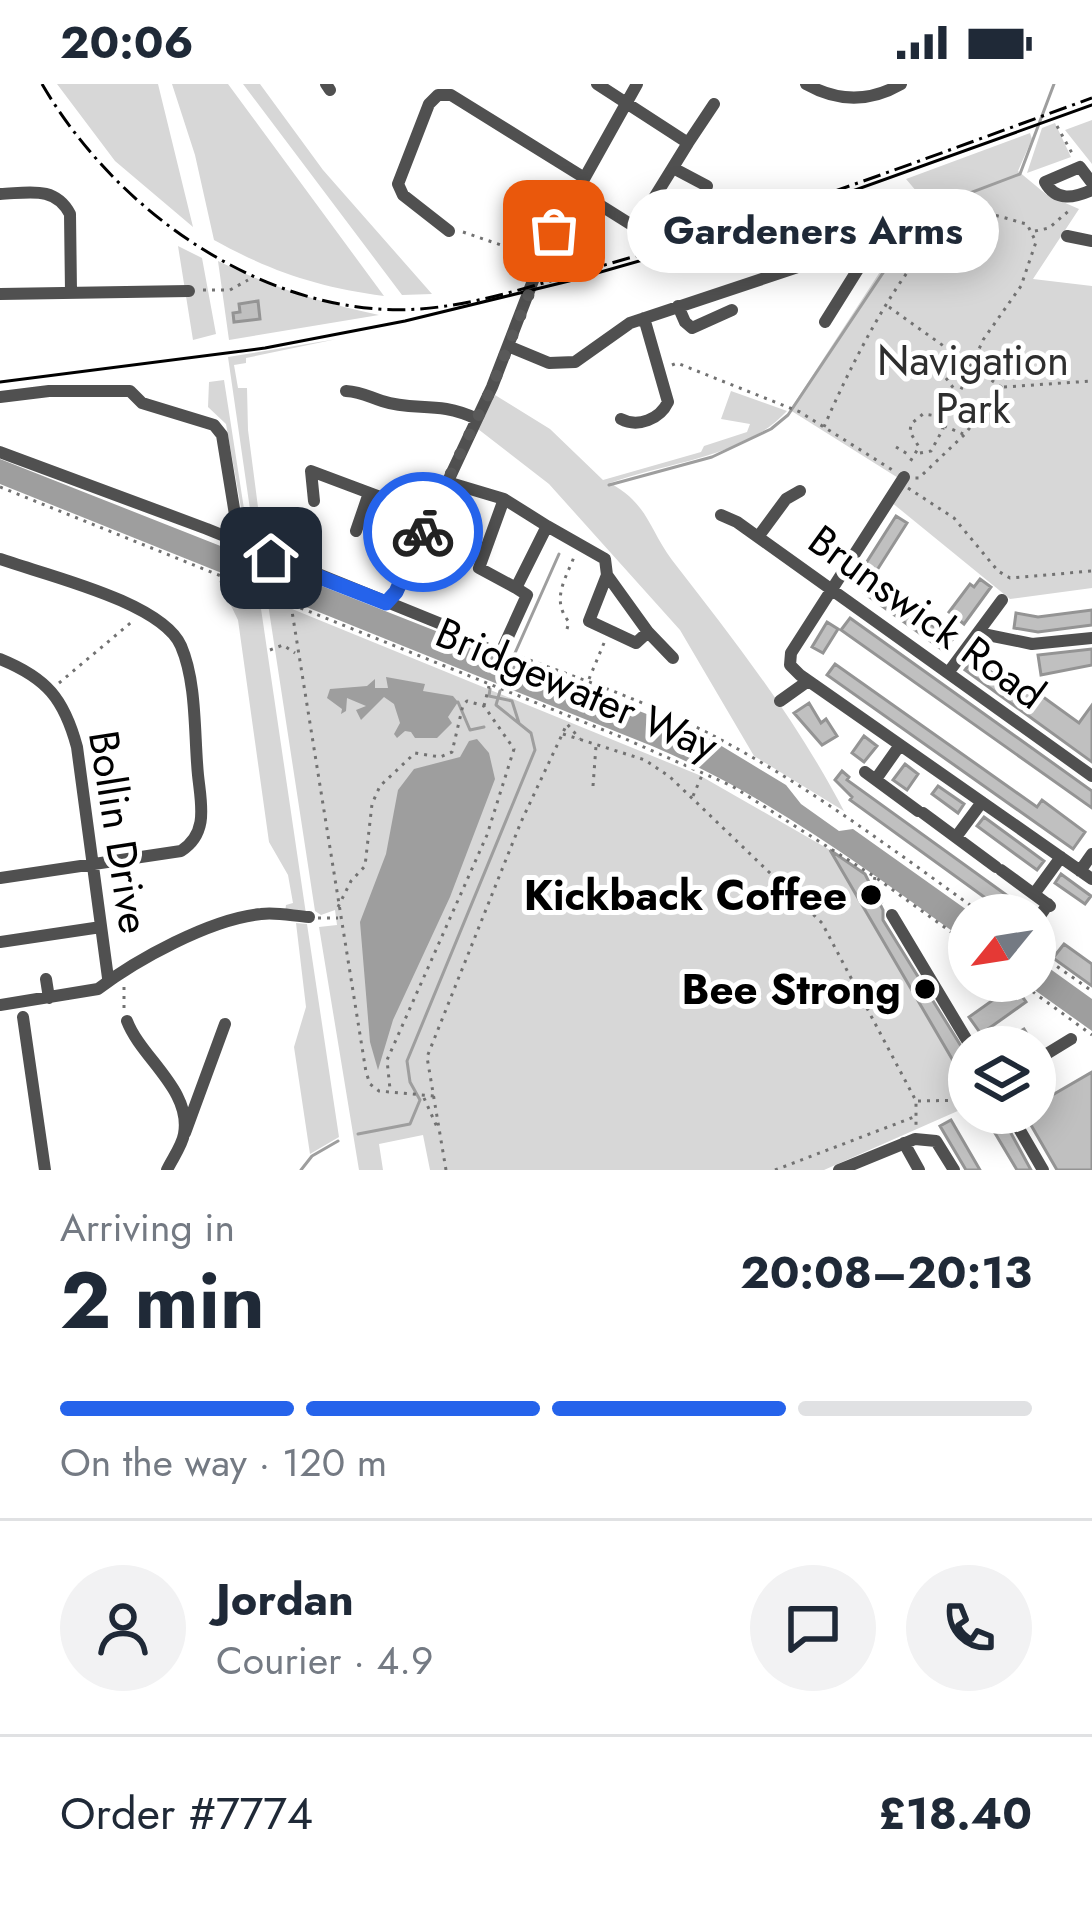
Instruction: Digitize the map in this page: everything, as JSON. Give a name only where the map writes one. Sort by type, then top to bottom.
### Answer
[{"type":"street","points":[[597,84],[688,143]]},
{"type":"street","points":[[386,603],[396,592],[477,419],[540,259],[637,84]]},
{"type":"street","points":[[806,84],[833,95],[860,98],[901,84]]},
{"type":"street","points":[[449,230],[403,195],[398,184],[437,94],[451,94],[635,227]]},
{"type":"street","points":[[654,198],[714,104]]},
{"type":"street","points":[[1081,166],[1092,186],[1074,198],[1050,192],[1046,182],[1081,166]]},
{"type":"street","points":[[673,168],[707,186]]},
{"type":"street","points":[[0,194],[49,193],[66,205],[71,292]]},
{"type":"street","points":[[849,254],[856,222],[896,205]]},
{"type":"street","points":[[1067,236],[1092,241]]},
{"type":"street","points":[[508,346],[549,363],[570,363],[644,318],[849,254],[865,258],[825,322]]},
{"type":"street","points":[[0,294],[189,291]]},
{"type":"street","points":[[678,306],[692,328],[732,310]]},
{"type":"street","points":[[621,419],[636,423],[663,411],[669,399],[644,318]]},
{"type":"street","points":[[0,397],[130,391],[142,403],[214,424],[222,435],[238,533],[232,540]]},
{"type":"street","points":[[346,391],[367,392],[383,402],[448,406],[477,419]]},
{"type":"street","points":[[0,452],[456,630]]},
{"type":"street","points":[[314,501],[311,471],[431,516]]},
{"type":"street","points":[[906,477],[791,653],[790,664],[1086,875],[1092,854]]},
{"type":"street","points":[[447,482],[504,499],[605,559],[608,575],[648,632],[673,658]]},
{"type":"street","points":[[758,537],[786,499],[800,491]]},
{"type":"street","points":[[356,531],[369,493]]},
{"type":"street","points":[[502,650],[526,595],[479,568],[504,499]]},
{"type":"street","name":"Brunswick Road","points":[[721,515],[1092,776]]},
{"type":"street","points":[[516,588],[547,526]]},
{"type":"street","points":[[0,559],[144,611],[170,629],[183,652],[201,827],[181,851],[0,878]]},
{"type":"street","points":[[608,575],[590,621],[636,643],[648,632]]},
{"type":"street","points":[[948,673],[1002,600]]},
{"type":"street","points":[[978,633],[1032,644],[1092,638]]},
{"type":"street","name":"Bollin Drive","points":[[0,659],[52,689],[66,711],[77,746],[108,978]]},
{"type":"street","points":[[780,701],[808,681]]},
{"type":"street","points":[[900,745],[871,775],[1034,894],[1060,857]]},
{"type":"street","points":[[956,837],[982,802]]},
{"type":"street","points":[[0,1005],[98,989],[108,978],[223,922],[257,914],[309,917]]},
{"type":"street","points":[[892,915],[958,1026]]},
{"type":"street","points":[[0,942],[101,927]]},
{"type":"street","points":[[46,979],[50,998]]},
{"type":"street","points":[[23,1017],[45,1170]]},
{"type":"street","points":[[127,1021],[145,1054],[170,1084],[183,1116],[184,1134]]},
{"type":"street","points":[[167,1170],[225,1024]]},
{"type":"street","points":[[1056,1048],[1071,1039]]},
{"type":"street","points":[[1022,1134],[1043,1170]]},
{"type":"street","points":[[910,1141],[919,1170]]},
{"type":"street","points":[[839,1170],[910,1141],[936,1141],[954,1170]]},
{"type":"path","points":[[1057,126],[1081,166]]},
{"type":"path","points":[[1034,232],[1049,228],[1071,209],[1074,198]]},
{"type":"path","points":[[824,427],[848,369],[940,230],[970,215],[987,214],[1027,224],[1034,232],[1033,256],[1021,286],[983,340],[958,394],[938,416]]},
{"type":"path","points":[[449,230],[540,259]]},
{"type":"path","points":[[189,291],[230,290],[248,280]]},
{"type":"path","points":[[887,306],[1001,387],[1092,381]]},
{"type":"path","points":[[661,369],[677,363],[780,403],[900,475],[918,452]]},
{"type":"path","points":[[946,378],[958,394]]},
{"type":"path","points":[[1001,387],[965,434],[919,478],[906,477],[905,486],[954,518],[998,571],[1010,578],[1092,571]]},
{"type":"path","points":[[918,452],[911,424],[923,414],[938,416]]},
{"type":"path","points":[[938,416],[943,425],[965,434]]},
{"type":"path","points":[[918,452],[927,454],[934,448],[943,425]]},
{"type":"path","points":[[896,447],[912,458]]},
{"type":"path","name":"Bridgewater Way","points":[[0,488],[732,786],[875,877],[948,931]]},
{"type":"path","points":[[567,629],[559,596],[578,543]]},
{"type":"path","points":[[291,603],[366,1072],[370,1084],[379,1090],[434,1096]]},
{"type":"path","points":[[52,689],[144,611]]},
{"type":"path","points":[[456,630],[722,740],[829,806],[954,894]]},
{"type":"path","points":[[588,682],[609,631]]},
{"type":"path","points":[[270,650],[283,645],[296,654]]},
{"type":"path","points":[[484,706],[490,684]]},
{"type":"path","points":[[338,907],[365,866],[372,804],[380,786],[416,753],[440,757],[452,752],[464,705],[467,701],[484,706],[514,749],[488,835],[388,1060],[390,1089]]},
{"type":"path","points":[[446,1170],[427,1057],[569,716]]},
{"type":"path","points":[[567,724],[580,740]]},
{"type":"path","points":[[563,734],[645,760],[692,798],[822,923],[916,1101],[910,1141]]},
{"type":"path","points":[[593,786],[597,744]]},
{"type":"path","points":[[692,798],[703,773]]},
{"type":"path","points":[[875,877],[872,889],[892,915]]},
{"type":"path","points":[[309,917],[340,918]]},
{"type":"path","points":[[1056,960],[1092,991]]},
{"type":"path","points":[[123,974],[127,1021]]},
{"type":"path","points":[[1047,1002],[1092,1035]]},
{"type":"path","points":[[419,1096],[439,1131]]},
{"type":"path","points":[[916,1101],[948,1100]]},
{"type":"path","points":[[775,1170],[917,1116]]},
{"type":"path","points":[[439,1131],[451,1130]]},
{"type":"green space","points":[[57,84],[158,84],[193,227],[115,161]]},
{"type":"green space","points":[[172,84],[228,84],[384,296],[296,277],[214,240],[195,155]]},
{"type":"green space","points":[[243,84],[260,84],[323,170],[432,294],[402,295]]},
{"type":"green space","points":[[1092,120],[1092,164],[1065,130]]},
{"type":"green space","points":[[1055,123],[1071,157],[1027,173],[1042,128]]},
{"type":"green space","name":"Navigation Park","points":[[1030,133],[1032,139],[1018,171],[1047,195],[1079,209],[1033,279],[1092,286],[1092,588],[1010,599],[891,502],[903,481],[790,410],[928,205],[906,179]]},
{"type":"green space","points":[[178,246],[202,258],[216,334],[193,340]]},
{"type":"green space","points":[[218,261],[297,293],[379,315],[229,340]]},
{"type":"green space","points":[[337,339],[246,358],[246,363],[234,365],[238,388],[247,388],[262,538],[254,537],[228,357]]},
{"type":"green space","points":[[224,380],[249,541],[226,424],[208,407],[209,382]]},
{"type":"green space","points":[[731,391],[787,411],[769,427],[727,449],[610,483],[640,508],[672,560],[785,713],[844,811],[754,756],[680,630],[549,484],[478,429],[495,395],[550,429],[603,480],[701,452],[704,446],[747,432],[750,424],[721,419]]},
{"type":"green space","points":[[229,580],[256,593],[260,602],[306,914],[285,912],[286,905],[293,903],[288,875],[269,842],[238,620],[219,581]]},
{"type":"green space","points":[[275,602],[699,775],[830,850],[948,1052],[948,1115],[824,1170],[430,1170],[423,1135],[379,1144],[383,1170],[359,1170],[319,927],[337,925],[335,910],[321,915],[315,911],[268,604]]},
{"type":"green space","points":[[296,923],[307,924],[339,1137],[310,1154],[294,1047],[306,1007]]},
{"type":"shaded area","points":[[0,459],[710,739],[786,785],[801,804],[839,831],[853,829],[948,897],[948,928],[816,836],[695,766],[0,484]]},
{"type":"shaded area","points":[[386,677],[425,684],[423,691],[453,696],[458,702],[448,717],[452,723],[437,738],[415,738],[405,731],[397,738],[394,734],[400,723],[394,704],[384,697],[361,720],[356,710],[366,706],[347,698],[346,711],[341,714],[342,709],[327,698],[330,689],[367,686],[375,679],[375,688],[388,688]]},
{"type":"shaded area","points":[[477,739],[489,753],[495,779],[450,897],[393,1020],[378,1070],[370,1042],[360,922],[386,854],[398,790],[414,769],[460,757],[469,741]]},
{"type":"shaded area","points":[[1056,973],[1092,999],[1092,1031],[1051,1002],[1056,1002]]},
{"type":"pier","points":[[250,551],[265,557],[272,599],[256,593]]},
{"type":"building","points":[[258,301],[260,319],[234,322],[239,304]]},
{"type":"building","points":[[896,516],[907,523],[872,578],[861,571]]},
{"type":"building","points":[[980,579],[991,587],[964,624],[949,612],[970,584],[974,587]]},
{"type":"building","points":[[873,581],[952,640],[944,651],[864,593]]},
{"type":"building","points":[[1092,610],[1092,625],[1038,632],[1014,628],[1016,613],[1038,617]]},
{"type":"building","points":[[850,618],[1092,791],[1092,808],[841,630]]},
{"type":"building","points":[[827,622],[838,629],[823,653],[812,647]]},
{"type":"building","points":[[1092,649],[1092,665],[1041,675],[1038,655]]},
{"type":"building","points":[[973,659],[1008,684],[1014,676],[1079,723],[1092,705],[1092,762],[965,670]]},
{"type":"building","points":[[835,664],[1037,807],[1042,800],[1085,832],[1073,849],[827,675]]},
{"type":"building","points":[[809,703],[821,723],[826,719],[837,736],[822,745],[794,713]]},
{"type":"building","points":[[864,736],[877,746],[864,762],[852,753]]},
{"type":"building","points":[[905,764],[918,774],[907,790],[893,780]]},
{"type":"building","points":[[842,771],[847,780],[1005,894],[980,894],[850,800],[835,780]]},
{"type":"building","points":[[938,786],[964,804],[958,813],[932,794]]},
{"type":"building","points":[[984,817],[1044,861],[1037,870],[977,826]]},
{"type":"building","points":[[830,850],[865,874],[883,910],[883,920],[949,1026],[948,1052]]},
{"type":"building","points":[[1061,874],[1091,896],[1085,904],[1055,883]]},
{"type":"building","points":[[1064,944],[1092,964],[1092,986],[1056,960]]},
{"type":"building","points":[[990,1002],[1026,1002],[992,1026],[975,1026],[969,1017]]},
{"type":"building","points":[[1092,1072],[1092,1170],[1057,1170],[1036,1134],[1056,1134],[1056,1093]]},
{"type":"building","points":[[948,1122],[948,1134],[959,1134],[980,1170],[966,1170],[940,1126]]},
{"type":"building","points":[[996,1134],[1011,1134],[1031,1170],[1017,1170]]},
{"type":"waterway","points":[[609,485],[712,457],[771,429],[788,415],[925,210],[1020,174],[1054,84]]},
{"type":"waterway","points":[[515,653],[559,554]]},
{"type":"waterway","points":[[490,689],[489,696],[512,701],[519,723]]},
{"type":"waterway","points":[[358,1134],[410,1124],[420,1100],[410,1082],[407,1061],[535,750],[531,733],[496,705],[500,691]]},
{"type":"waterway","points":[[458,702],[470,730],[484,727]]},
{"type":"waterway","points":[[301,1170],[312,1156],[338,1141]]},
{"type":"tram line","points":[[0,382],[265,348],[405,321],[569,281],[727,236],[1092,105]]},
{"type":"railway","points":[[42,84],[104,167],[184,237],[277,286],[327,301],[406,310],[491,297],[663,248],[1092,98]]},
{"type":"way so far","points":[[423,532],[492,387],[554,231]]},
{"type":"place","name":"Gardeners Arms","points":[[554,231]]},
{"type":"place","name":"Kickback Coffee","points":[[871,895]]},
{"type":"place","name":"Bee Strong","points":[[925,989]]},
{"type":"route","points":[[271,558],[386,603],[396,592],[423,532]]}]
